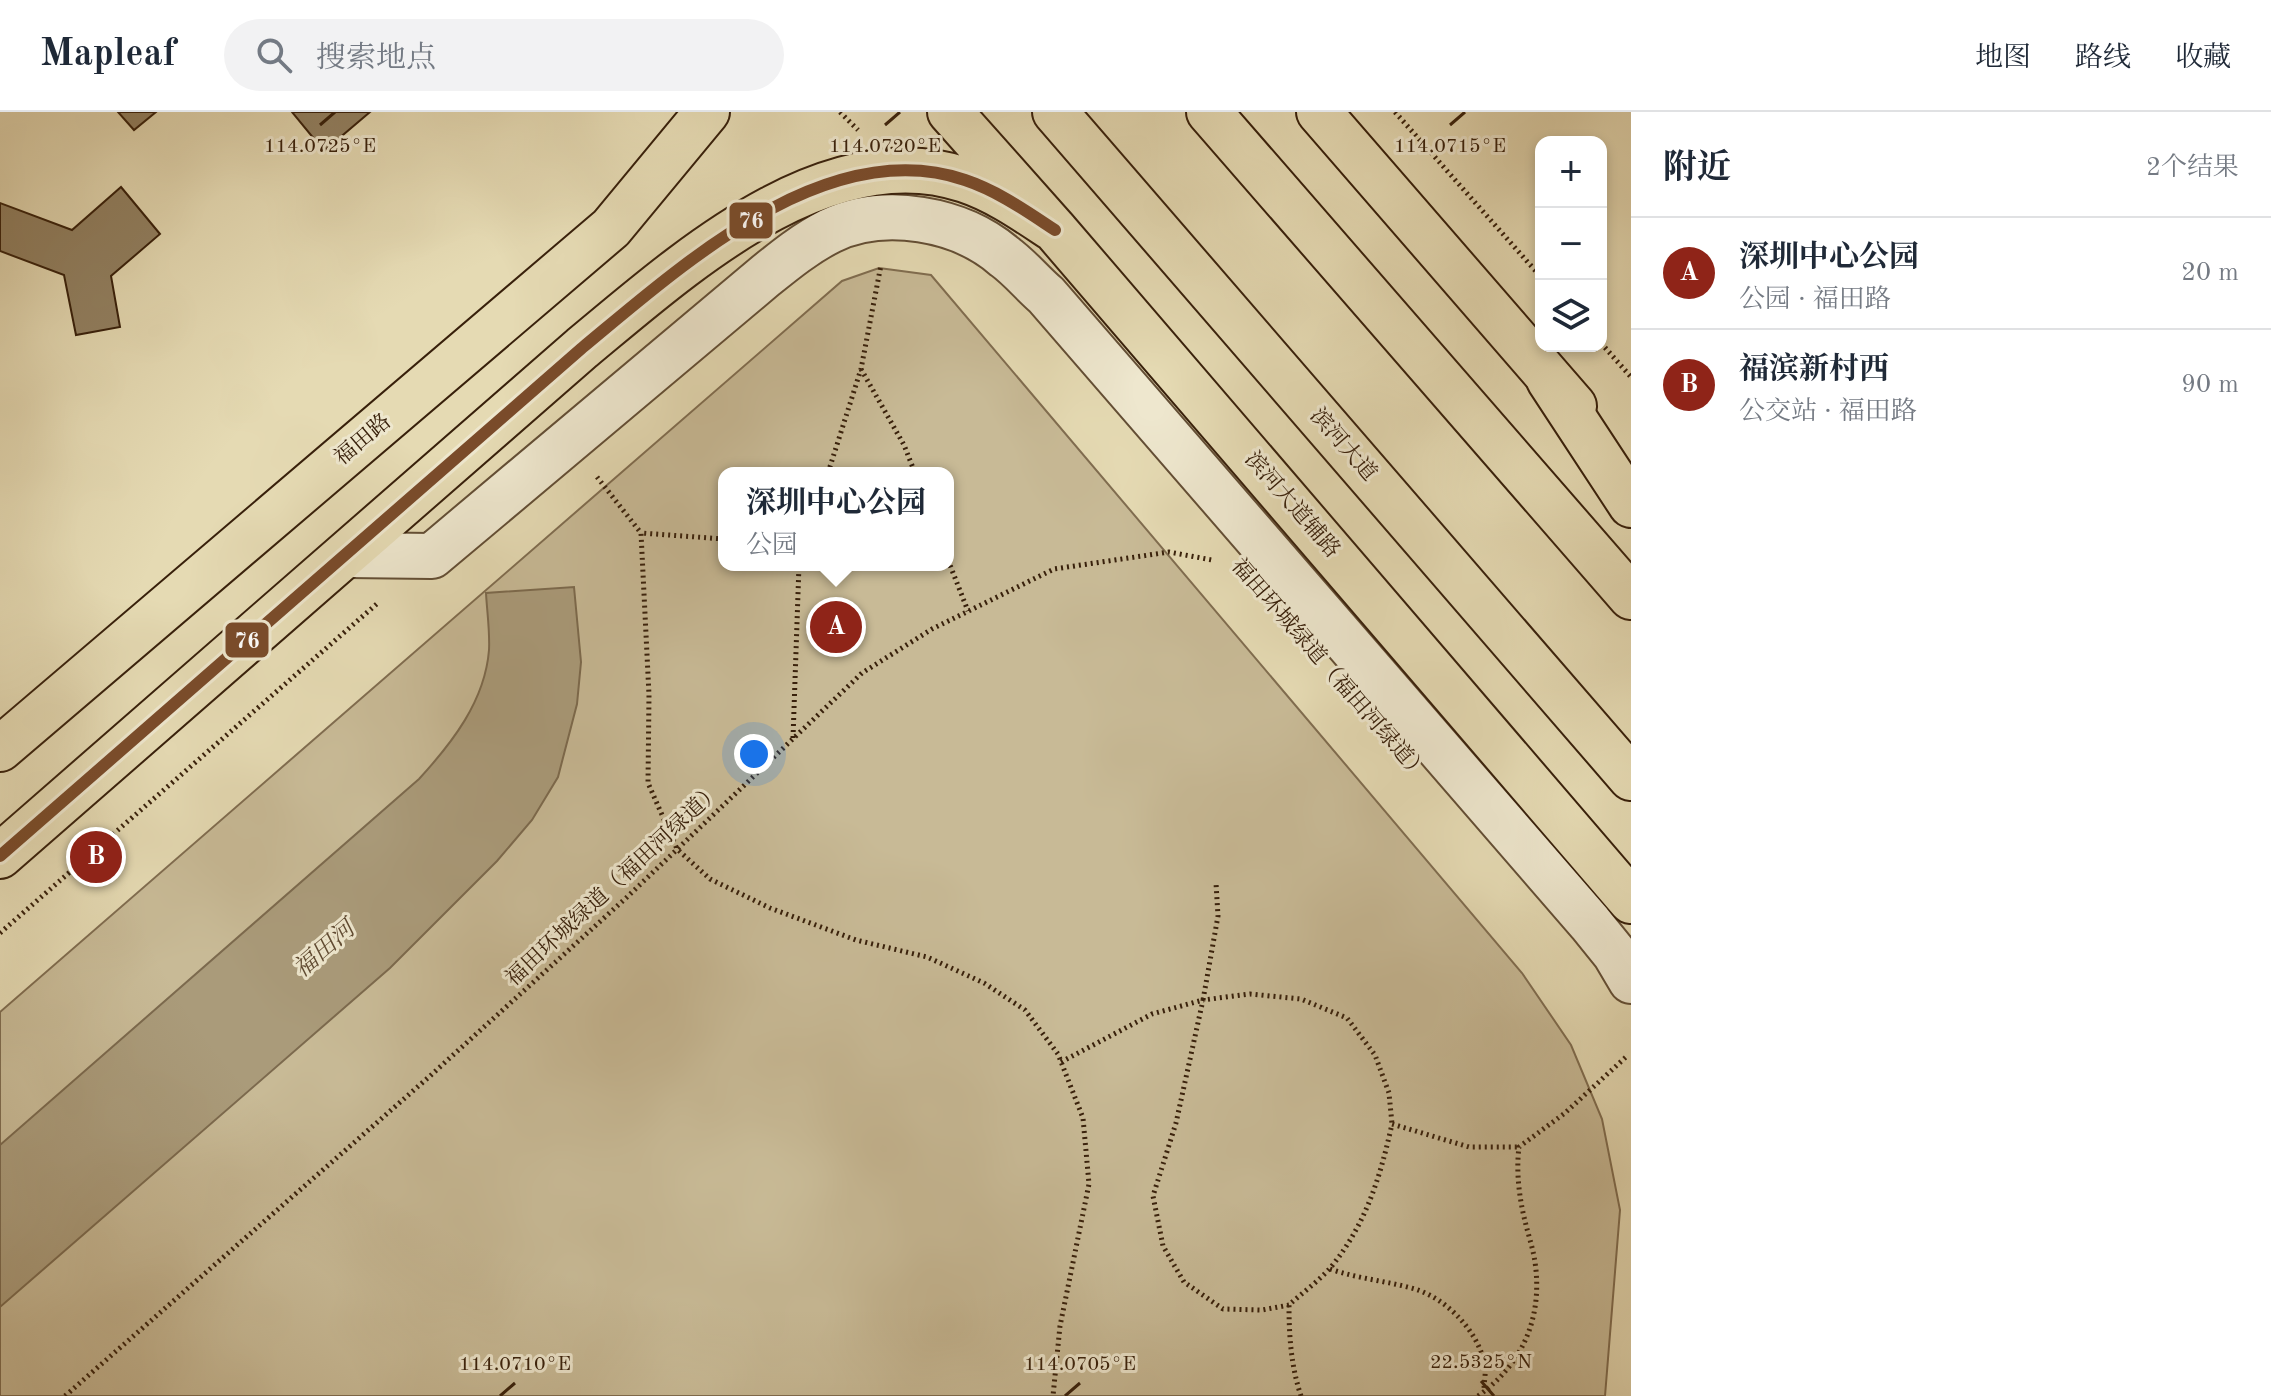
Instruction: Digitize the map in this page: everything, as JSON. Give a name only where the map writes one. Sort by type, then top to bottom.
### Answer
[{"type":"main road","name":"福田路","points":[[0,749],[611,228],[707,112]]},
{"type":"main road","name":"滨河大道辅路","points":[[950,112],[1631,901]]},
{"type":"main road","name":"滨河大道","points":[[1055,112],[1631,778]]},
{"type":"main road","points":[[1209,112],[1631,597]]},
{"type":"main road","points":[[1319,112],[1549,380],[1631,466]]},
{"type":"main road","points":[[0,856],[582,348],[679,267],[739,227],[785,202],[828,185],[871,172],[920,170],[964,179],[1000,194],[1055,230]]},
{"type":"main road","points":[[1549,380],[1631,505]]},
{"type":"street","points":[[1334,112],[1358,157]]},
{"type":"street","points":[[348,555],[432,556],[798,250],[832,230],[880,217],[931,222],[966,233],[1004,255],[1046,295],[1590,923],[1615,954],[1631,981]]},
{"type":"path","points":[[840,112],[864,136]]},
{"type":"path","points":[[1395,112],[1535,270]]},
{"type":"path","points":[[830,467],[861,369],[882,261]]},
{"type":"path","points":[[1607,350],[1631,377]]},
{"type":"path","points":[[861,369],[904,445],[913,467]]},
{"type":"path","points":[[568,442],[641,533],[649,695],[648,783],[677,849],[710,879],[770,908],[856,940],[927,957],[984,983],[1025,1010],[1061,1062],[1083,1118],[1089,1184],[1060,1326],[1053,1396]]},
{"type":"path","points":[[641,533],[718,539]]},
{"type":"path","name":"福田环城绿道（福田河绿道）","points":[[65,1396],[419,1087],[862,673],[932,629],[1054,569],[1169,552],[1212,560],[1221,571]]},
{"type":"path","points":[[0,933],[432,556]]},
{"type":"path","points":[[793,739],[798,571]]},
{"type":"path","points":[[952,571],[968,611]]},
{"type":"path","points":[[1061,1062],[1152,1014],[1203,1000],[1250,994],[1301,999],[1347,1018],[1375,1055],[1389,1093],[1392,1124],[1384,1162],[1364,1219],[1330,1269],[1289,1305],[1262,1310],[1223,1309],[1184,1282],[1163,1246],[1153,1196],[1176,1123],[1203,1000],[1218,916],[1216,883]]},
{"type":"path","points":[[1392,1124],[1469,1147],[1519,1147],[1565,1113],[1627,1056]]},
{"type":"path","points":[[1478,1396],[1514,1360],[1530,1334],[1537,1300],[1535,1262],[1523,1216],[1517,1165],[1519,1147]]},
{"type":"path","points":[[1330,1269],[1359,1279],[1417,1290],[1448,1306],[1471,1333],[1485,1364],[1484,1391]]},
{"type":"path","points":[[1289,1305],[1292,1361],[1301,1396]]},
{"type":"shaded area","points":[[879,268],[931,275],[1522,973],[1571,1045],[1602,1119],[1620,1210],[1605,1396],[0,1396],[0,1012],[842,281]]},
{"type":"water","name":"福田河","points":[[574,587],[581,662],[577,704],[558,777],[532,820],[497,861],[390,968],[0,1307],[0,1145],[419,779],[455,736],[481,687],[489,650],[486,593]]},
{"type":"building","points":[[118,112],[156,112],[134,130]]},
{"type":"building","points":[[292,112],[370,112],[324,151]]},
{"type":"building","points":[[121,187],[160,234],[111,276],[120,327],[76,335],[64,275],[0,251],[0,203],[72,230]]},
{"type":"transit line","name":"76","points":[[0,856],[582,348],[664,281],[758,216],[809,191],[860,175],[913,170],[965,180],[989,190],[1055,230]]},
{"type":"place","name":"深圳中心公园","points":[[836,627]]},
{"type":"place","name":"福滨新村西","points":[[96,857]]}]
